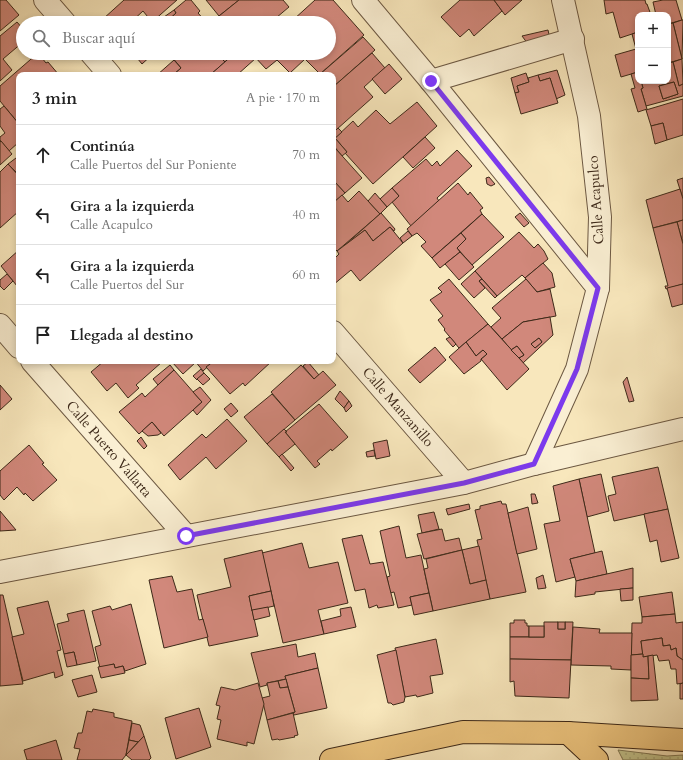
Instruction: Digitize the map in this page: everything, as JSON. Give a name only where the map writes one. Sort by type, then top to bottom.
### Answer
[{"type":"main road","points":[[331,760],[463,732],[568,733],[683,740]]},
{"type":"main road","points":[[568,733],[597,760]]},
{"type":"street","points":[[45,0],[58,16]]},
{"type":"street","points":[[364,0],[598,288]]},
{"type":"street","name":"Calle Acapulco","points":[[534,464],[577,369],[598,288],[600,217],[589,116],[573,39],[563,0]]},
{"type":"street","points":[[431,81],[573,39]]},
{"type":"street","points":[[97,60],[107,72]]},
{"type":"street","points":[[0,325],[16,344]]},
{"type":"street","name":"Calle Manzanillo","points":[[336,335],[464,483]]},
{"type":"street","name":"Calle Puerto Vallarta","points":[[35,364],[186,536]]},
{"type":"street","points":[[0,572],[464,483],[534,464],[683,429]]},
{"type":"green space","points":[[618,750],[667,756],[683,755],[683,760],[623,760]]},
{"type":"building","points":[[0,0],[6,0],[19,15],[0,31]]},
{"type":"building","points":[[124,0],[177,0],[159,16],[147,16],[143,11],[138,16],[106,16]]},
{"type":"building","points":[[186,0],[191,0],[200,11],[198,13],[201,16],[173,16],[176,13],[174,10]]},
{"type":"building","points":[[206,0],[239,0],[219,16]]},
{"type":"building","points":[[239,0],[283,0],[289,7],[278,16],[219,16]]},
{"type":"building","points":[[315,0],[333,0],[364,35],[336,60],[336,16],[297,16]]},
{"type":"building","points":[[460,0],[494,0],[502,11],[474,36],[469,29],[460,37],[441,17]]},
{"type":"building","points":[[494,0],[522,0],[505,15]]},
{"type":"building","points":[[604,0],[645,0],[650,12],[635,12],[635,33],[620,38],[613,12],[606,14]]},
{"type":"building","points":[[676,0],[682,20],[671,23],[671,12],[655,12],[653,2]]},
{"type":"building","points":[[174,10],[176,13],[173,16],[165,16]]},
{"type":"building","points":[[683,20],[682,59],[673,23]]},
{"type":"building","points":[[16,23],[16,48],[3,59],[12,70],[0,81],[0,36]]},
{"type":"building","points":[[671,23],[673,23],[682,59],[671,62],[671,48]]},
{"type":"building","points":[[548,30],[550,39],[528,44],[522,36]]},
{"type":"building","points":[[635,33],[635,45],[632,34]]},
{"type":"building","points":[[363,37],[375,50],[336,84],[336,72],[322,72]]},
{"type":"building","points":[[635,49],[635,73],[621,77],[615,55]]},
{"type":"building","points":[[372,53],[385,68],[364,87],[373,97],[336,130],[336,84]]},
{"type":"building","points":[[682,59],[683,84],[679,86],[673,62]]},
{"type":"building","points":[[30,60],[44,60],[46,63],[48,62],[56,72],[16,72]]},
{"type":"building","points":[[139,60],[146,60],[142,64]]},
{"type":"building","points":[[174,60],[223,60],[225,62],[213,72],[176,72],[181,68]]},
{"type":"building","points":[[174,60],[181,68],[176,72],[160,72]]},
{"type":"building","points":[[227,60],[254,60],[240,72],[213,72]]},
{"type":"building","points":[[258,60],[277,60],[266,69]]},
{"type":"building","points":[[277,60],[304,60],[291,72],[289,72]]},
{"type":"building","points":[[306,60],[336,60],[322,72],[318,72]]},
{"type":"building","points":[[671,62],[673,62],[679,86],[683,84],[683,96],[646,106],[641,89],[643,88],[642,84],[666,84],[659,86],[663,99],[678,94],[674,82],[671,83]]},
{"type":"building","points":[[389,64],[402,79],[385,94],[372,79]]},
{"type":"building","points":[[557,70],[565,95],[556,99],[550,78],[540,81],[538,75]]},
{"type":"building","points":[[16,72],[16,120],[0,101],[0,86]]},
{"type":"building","points":[[526,73],[529,82],[517,86],[519,92],[515,93],[511,78]]},
{"type":"building","points":[[635,73],[635,84],[642,84],[643,88],[641,89],[647,109],[638,112],[631,89],[635,88],[631,74]]},
{"type":"building","points":[[538,75],[540,81],[550,78],[558,103],[521,114],[515,93],[519,92],[517,86],[529,82],[528,78]]},
{"type":"building","points":[[674,82],[678,94],[663,99],[659,86]]},
{"type":"building","points":[[683,99],[683,135],[667,140],[663,123],[651,126],[646,110]]},
{"type":"building","points":[[417,102],[437,126],[373,184],[345,153],[347,152],[336,139],[336,137],[353,121],[358,127],[376,110],[390,124]]},
{"type":"building","points":[[4,106],[16,120],[16,145],[9,151],[0,140],[0,137],[5,133],[0,126],[0,109]]},
{"type":"building","points":[[663,123],[667,140],[655,144],[651,126]]},
{"type":"building","points":[[338,128],[342,132],[336,137],[336,130]]},
{"type":"building","points":[[425,137],[435,148],[413,168],[403,157]]},
{"type":"building","points":[[336,139],[347,152],[342,156],[336,149]]},
{"type":"building","points":[[1,141],[12,154],[0,165],[0,142]]},
{"type":"building","points":[[336,149],[362,178],[345,193],[336,183]]},
{"type":"building","points":[[457,150],[472,166],[437,198],[439,201],[411,226],[392,202],[399,196],[392,188],[426,159],[432,166],[437,161],[440,166]]},
{"type":"building","points":[[16,158],[16,172],[8,164]]},
{"type":"building","points":[[8,164],[16,173],[16,214],[0,228],[0,172]]},
{"type":"building","points":[[489,177],[495,184],[491,186],[487,184],[486,178]]},
{"type":"building","points":[[683,178],[683,199],[677,180]]},
{"type":"building","points":[[336,183],[345,193],[336,200]]},
{"type":"building","points":[[458,183],[468,195],[470,192],[483,208],[480,210],[482,214],[432,258],[421,246],[426,242],[417,233],[412,236],[407,229]]},
{"type":"building","points":[[392,188],[399,196],[387,207],[380,199]]},
{"type":"building","points":[[680,189],[683,199],[683,220],[653,228],[646,200]]},
{"type":"building","points":[[359,191],[380,214],[337,251],[336,200],[342,195],[348,202]]},
{"type":"building","points":[[375,193],[387,207],[380,214],[368,201]]},
{"type":"building","points":[[381,213],[395,229],[394,231],[390,227],[373,241],[365,230],[345,245]]},
{"type":"building","points":[[520,213],[529,223],[524,227],[515,217]]},
{"type":"building","points":[[482,214],[504,237],[472,265],[457,248],[466,239],[461,233]]},
{"type":"building","points":[[683,220],[683,244],[677,222]]},
{"type":"building","points":[[677,222],[683,244],[683,284],[666,289],[665,286],[668,286],[653,228]]},
{"type":"building","points":[[390,227],[403,243],[360,281],[351,270],[336,282],[336,257],[339,254],[337,251],[365,230],[373,241]]},
{"type":"building","points":[[408,231],[412,236],[403,243],[400,238]]},
{"type":"building","points":[[519,232],[534,248],[538,244],[548,259],[525,278],[522,275],[497,296],[475,271]]},
{"type":"building","points":[[461,233],[466,239],[457,248],[460,252],[440,268],[432,258]]},
{"type":"building","points":[[460,252],[474,267],[459,280],[445,264]]},
{"type":"building","points":[[16,253],[16,285],[1,266]]},
{"type":"building","points":[[543,263],[552,273],[555,287],[537,292],[525,278]]},
{"type":"building","points":[[475,271],[482,279],[479,281],[485,288],[474,298],[461,284]]},
{"type":"building","points":[[7,274],[13,281],[4,290],[0,286],[0,280]]},
{"type":"building","points":[[449,279],[488,324],[459,348],[444,330],[445,329],[438,320],[443,316],[430,300],[442,292],[438,288]]},
{"type":"building","points":[[482,279],[497,296],[495,298],[479,281]]},
{"type":"building","points":[[526,279],[537,292],[550,289],[556,316],[523,322],[502,339],[491,327],[501,318],[492,308]]},
{"type":"building","points":[[683,284],[683,304],[672,307],[667,288]]},
{"type":"building","points":[[550,317],[553,335],[523,363],[519,358],[524,355],[517,346],[511,350],[502,339],[523,322]],"holes":[[[539,338],[542,342],[535,348],[531,344]]]},
{"type":"building","points":[[488,324],[529,369],[507,390],[481,359],[487,354],[483,350],[476,356],[466,342]]},
{"type":"building","points":[[450,337],[456,344],[453,347],[446,339]]},
{"type":"building","points":[[539,338],[542,342],[535,348],[531,344]]},
{"type":"building","points":[[466,342],[476,356],[483,350],[487,354],[481,359],[481,361],[464,374],[449,357]]},
{"type":"building","points":[[517,346],[524,355],[519,358],[511,350]]},
{"type":"building","points":[[435,347],[446,360],[420,383],[408,370]]},
{"type":"building","points":[[100,364],[160,364],[136,385],[139,388],[128,398],[116,383],[107,391],[91,372]]},
{"type":"building","points":[[174,364],[194,364],[183,374]]},
{"type":"building","points":[[197,364],[211,364],[203,371]]},
{"type":"building","points":[[210,364],[269,364],[245,386],[243,383],[230,394],[206,367]]},
{"type":"building","points":[[306,364],[310,364],[319,375],[314,379],[303,366]]},
{"type":"building","points":[[170,365],[174,370],[158,385],[153,379]]},
{"type":"building","points":[[301,365],[314,379],[323,371],[336,385],[295,420],[271,392]]},
{"type":"building","points":[[201,369],[204,373],[197,380],[193,376]]},
{"type":"building","points":[[174,370],[202,402],[164,436],[152,422],[139,434],[119,412],[142,393],[145,397]]},
{"type":"building","points":[[204,373],[210,379],[203,385],[197,379]]},
{"type":"building","points":[[627,377],[634,401],[629,402],[623,382]]},
{"type":"building","points":[[0,385],[12,399],[0,410]]},
{"type":"building","points":[[200,387],[211,400],[197,415],[193,410],[202,402],[193,392]]},
{"type":"building","points":[[340,391],[349,401],[344,408],[335,399]]},
{"type":"building","points":[[272,394],[295,420],[267,444],[244,417]]},
{"type":"building","points":[[349,401],[352,406],[346,412],[344,408]]},
{"type":"building","points":[[231,403],[238,411],[231,417],[224,409]]},
{"type":"building","points":[[319,404],[348,437],[332,451],[331,449],[317,461],[320,464],[315,468],[285,432]]},
{"type":"building","points":[[227,419],[247,441],[216,469],[206,457],[180,480],[168,465],[202,434],[206,438]]},
{"type":"building","points":[[152,422],[161,433],[158,435],[148,436],[142,431]]},
{"type":"building","points":[[284,429],[295,444],[279,457],[267,444]]},
{"type":"building","points":[[141,437],[147,446],[144,449],[137,441]]},
{"type":"building","points":[[387,440],[390,456],[376,459],[373,443]]},
{"type":"building","points":[[29,445],[44,463],[42,464],[57,480],[33,501],[25,493],[24,495],[17,487],[4,500],[0,495],[0,471]]},
{"type":"building","points":[[374,450],[375,456],[367,457],[366,452]]},
{"type":"building","points":[[282,454],[294,468],[291,471],[279,457]]},
{"type":"building","points":[[658,467],[668,509],[614,521],[608,496],[616,494],[612,477]]},
{"type":"building","points":[[601,474],[609,511],[587,517],[579,479]]},
{"type":"building","points":[[579,479],[595,553],[570,559],[575,577],[556,582],[544,524],[560,521],[553,486]]},
{"type":"building","points":[[531,494],[535,494],[538,503],[532,504]]},
{"type":"building","points":[[501,501],[502,504],[506,504],[526,592],[490,599],[477,540],[482,539],[475,510],[480,509],[480,506]]},
{"type":"building","points":[[469,504],[470,509],[448,515],[446,509]]},
{"type":"building","points":[[528,507],[537,549],[517,554],[508,513]]},
{"type":"building","points":[[668,509],[679,558],[661,562],[657,540],[650,542],[644,514]]},
{"type":"building","points":[[0,511],[16,530],[0,531]]},
{"type":"building","points":[[434,512],[439,529],[422,533],[418,515]]},
{"type":"building","points":[[399,526],[406,558],[421,555],[429,593],[410,597],[412,605],[398,608],[394,592],[390,593],[387,577],[390,576],[380,531]]},
{"type":"building","points":[[442,529],[445,541],[459,538],[462,550],[424,559],[417,534]]},
{"type":"building","points":[[362,535],[370,564],[383,562],[394,605],[378,608],[377,605],[369,608],[365,589],[355,591],[342,539]]},
{"type":"building","points":[[302,543],[309,568],[338,562],[348,603],[318,610],[324,634],[283,643],[262,553]]},
{"type":"building","points":[[479,546],[486,580],[470,584],[462,550]]},
{"type":"building","points":[[262,550],[271,591],[249,596],[258,636],[209,646],[197,595],[231,587],[224,559]]},
{"type":"building","points":[[462,550],[470,584],[486,580],[490,599],[433,611],[424,569],[428,568],[426,559]]},
{"type":"building","points":[[602,551],[607,574],[576,581],[570,559]]},
{"type":"building","points":[[633,568],[633,588],[595,592],[595,594],[575,597],[576,581]]},
{"type":"building","points":[[543,575],[546,588],[538,589],[536,578]]},
{"type":"building","points":[[172,576],[177,592],[192,589],[199,620],[203,619],[208,637],[164,648],[149,580]]},
{"type":"building","points":[[633,588],[633,600],[621,601],[620,589]]},
{"type":"building","points":[[271,591],[274,606],[252,611],[249,596]]},
{"type":"building","points":[[672,592],[675,614],[642,617],[639,597]]},
{"type":"building","points":[[429,593],[433,611],[414,615],[410,597]]},
{"type":"building","points":[[0,595],[3,595],[23,684],[0,686]]},
{"type":"building","points":[[48,601],[61,650],[57,651],[63,675],[55,678],[54,672],[23,681],[12,637],[24,634],[17,608]]},
{"type":"building","points":[[131,604],[146,664],[125,671],[123,666],[115,668],[114,664],[100,668],[95,647],[101,645],[92,611],[110,606],[112,610]]},
{"type":"building","points":[[268,607],[270,616],[254,620],[252,610]]},
{"type":"building","points":[[351,607],[356,627],[324,634],[321,621],[341,616],[340,609]]},
{"type":"building","points":[[84,610],[96,661],[77,665],[74,652],[64,654],[57,624],[69,621],[67,614]]},
{"type":"building","points":[[675,614],[676,623],[683,622],[683,660],[677,656],[676,648],[671,650],[670,645],[663,646],[662,638],[641,641],[643,654],[631,655],[632,623],[642,623],[642,617]]},
{"type":"building","points":[[514,620],[525,620],[527,626],[529,626],[529,637],[510,637],[510,623],[514,623]]},
{"type":"building","points":[[544,622],[558,622],[558,629],[565,629],[565,622],[573,622],[571,660],[510,659],[510,637],[544,637]]},
{"type":"building","points":[[558,622],[565,622],[565,629],[558,629]]},
{"type":"building","points":[[529,626],[544,626],[544,637],[529,637]]},
{"type":"building","points":[[573,627],[600,629],[599,633],[632,633],[631,670],[611,669],[611,666],[571,665]]},
{"type":"building","points":[[662,638],[663,646],[670,645],[671,650],[676,648],[677,656],[683,660],[683,683],[677,684],[676,669],[671,669],[669,660],[659,661],[657,655],[643,657],[641,641]]},
{"type":"building","points":[[436,639],[443,674],[430,676],[433,693],[417,697],[416,695],[405,697],[395,648]]},
{"type":"building","points":[[296,644],[298,657],[315,653],[318,668],[285,676],[286,679],[267,683],[267,685],[260,687],[251,653]]},
{"type":"building","points":[[396,650],[405,697],[404,702],[393,705],[388,703],[377,655]]},
{"type":"building","points":[[74,652],[77,665],[67,667],[64,654]]},
{"type":"building","points":[[643,654],[643,657],[648,656],[649,679],[631,678],[631,655]]},
{"type":"building","points":[[653,655],[658,700],[631,701],[631,678],[649,679],[648,656]]},
{"type":"building","points":[[510,659],[571,660],[569,698],[515,696],[514,681],[510,682]]},
{"type":"building","points":[[114,664],[115,668],[123,666],[125,673],[101,678],[98,667]]},
{"type":"building","points":[[318,668],[327,708],[294,715],[293,713],[295,712],[285,676]]},
{"type":"building","points":[[92,675],[97,692],[78,697],[72,680]]},
{"type":"building","points":[[286,679],[288,687],[280,688],[278,681]]},
{"type":"building","points":[[278,681],[280,688],[288,687],[295,712],[267,720],[262,698],[270,696],[267,683]]},
{"type":"building","points":[[258,683],[264,704],[254,744],[247,742],[247,746],[217,739],[221,720],[217,719],[220,706],[216,705],[221,687],[235,690]]},
{"type":"building","points":[[683,683],[683,699],[680,699],[680,684]]},
{"type":"building","points":[[199,708],[211,747],[176,759],[165,718]]},
{"type":"building","points":[[93,709],[114,713],[114,717],[132,721],[126,755],[122,760],[77,760],[80,749],[74,748],[78,733],[82,733],[87,711],[92,712]]},
{"type":"building","points":[[293,713],[298,735],[294,736],[295,737],[272,740],[267,720]]},
{"type":"building","points":[[132,723],[140,725],[144,736],[138,742],[129,740]]},
{"type":"building","points":[[144,736],[151,758],[149,760],[132,760],[126,755]]},
{"type":"building","points":[[56,740],[62,760],[27,760],[24,750]]},
{"type":"building","points":[[129,740],[138,742],[126,755]]},
{"type":"route","points":[[186,536],[464,483],[534,464],[577,369],[598,288],[431,81]]}]
